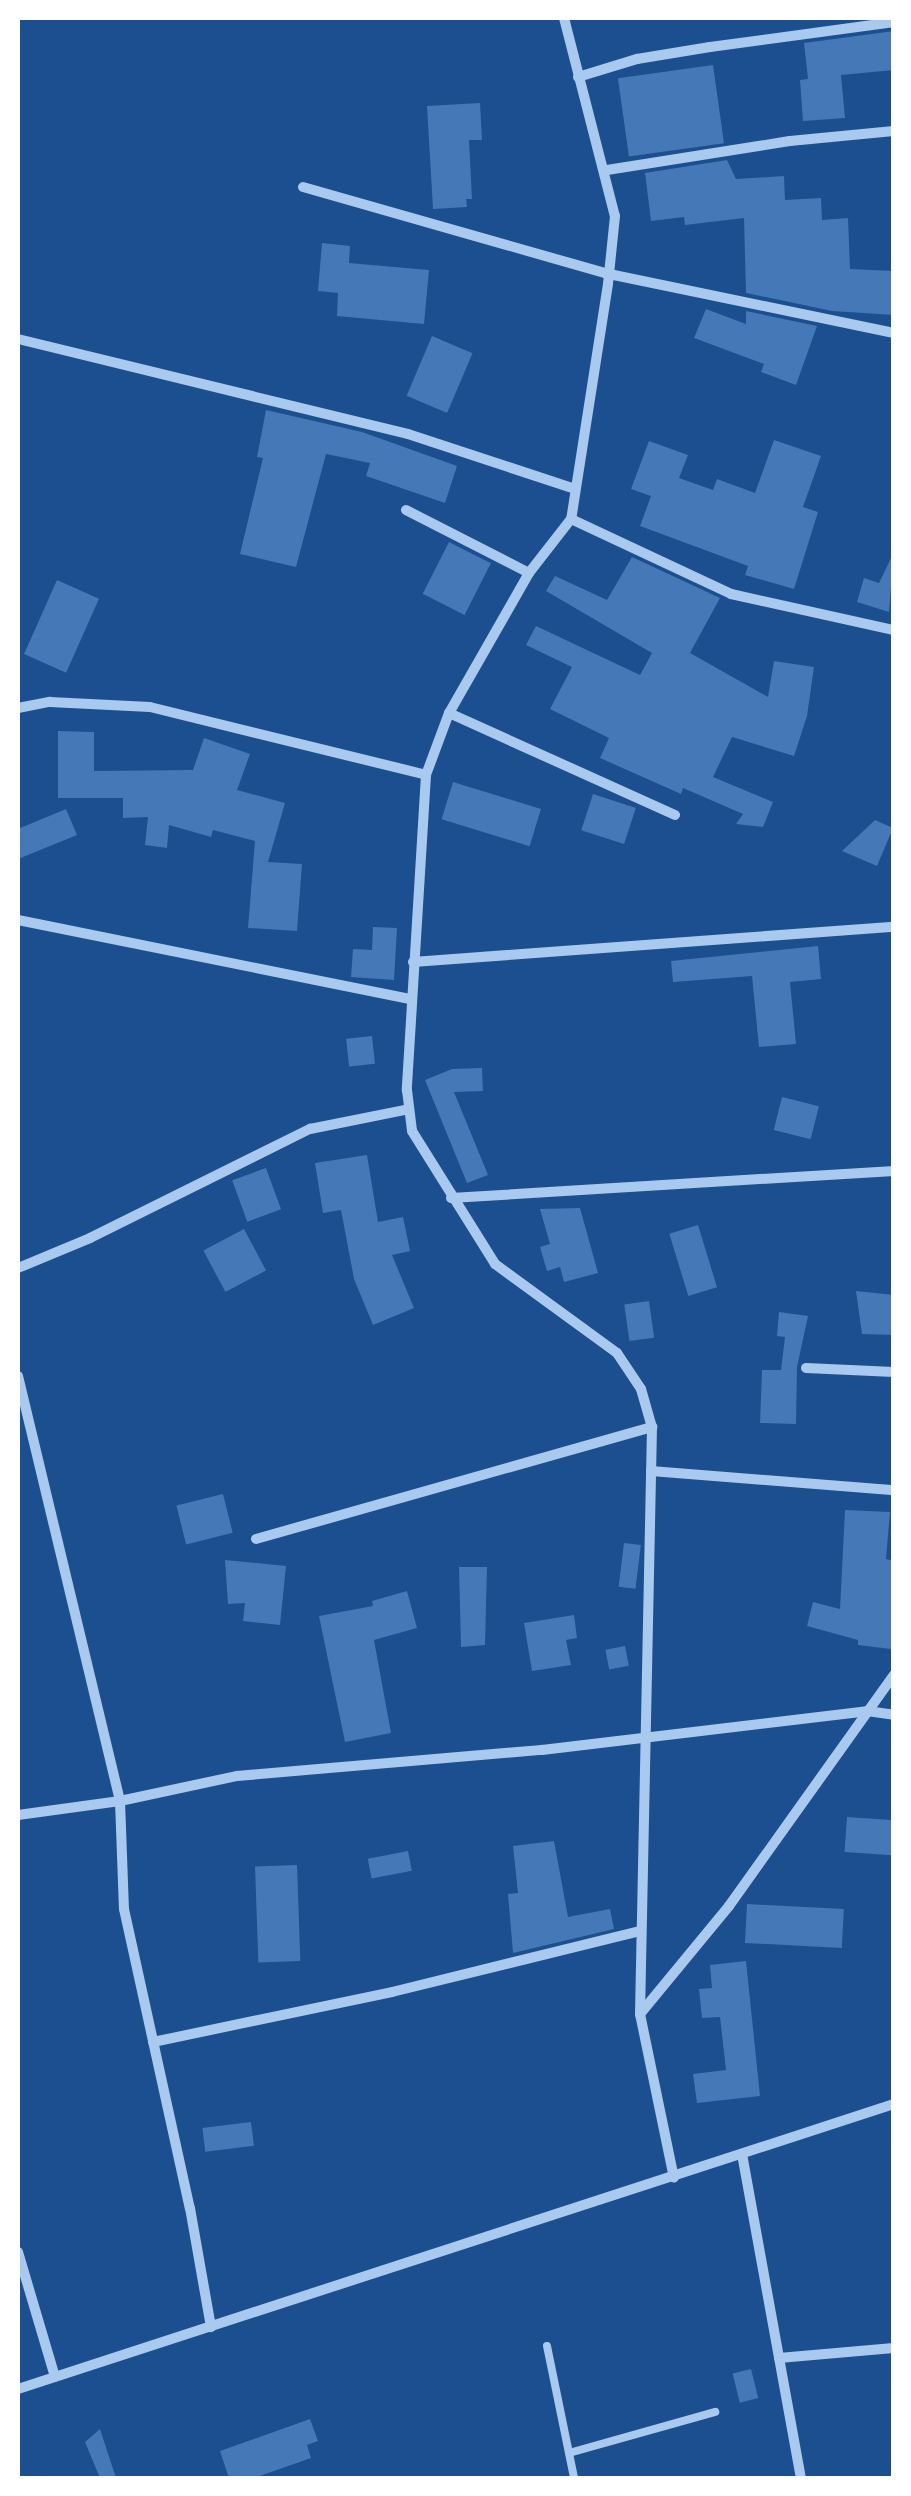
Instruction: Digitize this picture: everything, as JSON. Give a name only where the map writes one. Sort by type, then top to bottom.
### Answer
[{"type":"street","points":[[564,18],[607,170],[615,216],[610,274],[570,519],[529,572],[450,713],[426,775],[411,1000],[409,1109],[412,1131],[495,1264],[617,1353],[641,1389],[652,1427],[640,2014],[674,2178]]},
{"type":"street","points":[[578,76],[692,50],[894,22]]},
{"type":"street","points":[[607,170],[790,141],[894,131]]},
{"type":"street","points":[[302,188],[610,274],[894,333]]},
{"type":"street","points":[[18,339],[408,434],[575,488]]},
{"type":"street","points":[[406,510],[529,572]]},
{"type":"street","points":[[570,519],[731,594],[894,630]]},
{"type":"street","points":[[18,708],[50,702],[150,707],[426,775]]},
{"type":"street","points":[[450,713],[675,815]]},
{"type":"street","points":[[18,920],[411,1000]]},
{"type":"street","points":[[413,962],[894,927]]},
{"type":"street","points":[[18,1268],[90,1238],[310,1129],[409,1109]]},
{"type":"street","points":[[451,1198],[894,1171]]},
{"type":"street","points":[[806,1368],[894,1372]]},
{"type":"street","points":[[18,1376],[120,1801],[124,1909],[211,2327]]},
{"type":"street","points":[[256,1540],[652,1427]]},
{"type":"street","points":[[651,1470],[894,1490]]},
{"type":"street","points":[[640,2014],[729,1906],[894,1675]]},
{"type":"street","points":[[18,1814],[120,1801],[237,1776],[643,1739],[867,1711],[894,1716]]},
{"type":"street","points":[[154,2042],[392,1992],[641,1931]]},
{"type":"street","points":[[18,2388],[894,2104]]},
{"type":"street","points":[[742,2154],[801,2478]]},
{"type":"street","points":[[18,2252],[55,2376]]},
{"type":"street","points":[[779,2358],[894,2348]]},
{"type":"lane","points":[[547,2346],[574,2478]]},
{"type":"lane","points":[[569,2453],[715,2412]]},
{"type":"building","points":[[894,31],[894,70],[841,75],[845,118],[803,121],[800,80],[808,79],[804,43]]},
{"type":"building","points":[[713,65],[724,143],[629,157],[618,78]]},
{"type":"building","points":[[480,103],[482,140],[469,140],[472,199],[466,199],[467,207],[433,209],[427,106]]},
{"type":"building","points":[[727,160],[736,179],[784,176],[785,200],[821,198],[822,220],[848,218],[850,269],[894,271],[894,315],[832,311],[746,293],[744,218],[685,225],[684,217],[651,221],[645,173]]},
{"type":"building","points":[[322,243],[350,246],[349,263],[429,270],[424,324],[337,316],[338,293],[318,291]]},
{"type":"building","points":[[706,309],[746,324],[746,311],[817,326],[796,385],[761,372],[764,364],[694,338]]},
{"type":"building","points":[[432,336],[473,353],[447,413],[407,396]]},
{"type":"building","points":[[266,410],[362,432],[457,466],[445,503],[366,476],[370,463],[326,454],[296,567],[240,554],[263,458],[257,457]]},
{"type":"building","points":[[774,440],[821,456],[803,507],[818,512],[794,589],[745,575],[748,566],[640,526],[651,496],[631,489],[649,441],[688,455],[679,478],[713,490],[717,479],[755,493]]},
{"type":"building","points":[[449,542],[491,563],[465,615],[423,594]]},
{"type":"building","points":[[894,552],[889,612],[857,602],[864,578],[879,583]]},
{"type":"building","points":[[632,557],[720,598],[690,653],[768,697],[774,661],[814,667],[807,716],[794,756],[732,737],[713,777],[773,802],[763,827],[736,824],[743,814],[683,788],[681,794],[600,758],[609,738],[550,709],[572,667],[526,645],[536,626],[640,675],[652,653],[546,591],[555,576],[607,600]]},
{"type":"building","points":[[57,580],[99,599],[66,673],[24,654]]},
{"type":"building","points":[[58,731],[94,732],[94,771],[193,770],[204,738],[250,754],[237,790],[285,803],[268,862],[302,864],[297,931],[248,928],[255,841],[213,830],[211,837],[169,825],[167,848],[145,845],[148,817],[123,818],[123,798],[58,798]]},
{"type":"building","points":[[453,782],[541,809],[530,846],[442,819]]},
{"type":"building","points":[[593,794],[636,808],[624,844],[581,830]]},
{"type":"building","points":[[66,809],[77,835],[18,859],[18,829]]},
{"type":"building","points":[[875,820],[893,828],[877,866],[842,851]]},
{"type":"building","points":[[373,927],[397,928],[394,980],[351,977],[353,949],[372,950]]},
{"type":"building","points":[[818,946],[821,979],[790,982],[796,1044],[759,1047],[752,976],[673,982],[671,961]]},
{"type":"building","points":[[372,1036],[375,1064],[349,1067],[346,1039]]},
{"type":"building","points":[[482,1068],[483,1091],[454,1092],[488,1175],[467,1183],[425,1080],[452,1069]]},
{"type":"building","points":[[782,1097],[819,1106],[811,1139],[774,1130]]},
{"type":"building","points":[[367,1155],[378,1222],[403,1217],[410,1251],[392,1255],[414,1308],[373,1325],[354,1279],[341,1210],[323,1213],[315,1163]]},
{"type":"building","points":[[266,1168],[281,1209],[247,1222],[232,1180]]},
{"type":"building","points":[[580,1208],[598,1273],[564,1282],[560,1267],[547,1271],[540,1247],[550,1244],[540,1209]]},
{"type":"building","points":[[698,1225],[717,1287],[688,1296],[669,1234]]},
{"type":"building","points":[[244,1229],[266,1270],[225,1292],[203,1251]]},
{"type":"building","points":[[856,1291],[894,1295],[894,1335],[862,1334]]},
{"type":"building","points":[[649,1301],[654,1338],[629,1341],[624,1304]]},
{"type":"building","points":[[779,1312],[808,1316],[797,1367],[796,1424],[760,1423],[762,1370],[781,1370],[785,1337],[777,1336]]},
{"type":"building","points":[[223,1494],[233,1533],[186,1544],[176,1506]]},
{"type":"building","points":[[845,1510],[890,1512],[886,1559],[894,1561],[891,1649],[858,1645],[858,1640],[807,1626],[813,1602],[840,1609]]},
{"type":"building","points":[[624,1543],[641,1545],[636,1589],[619,1587]]},
{"type":"building","points":[[225,1560],[286,1566],[280,1625],[243,1621],[245,1603],[228,1604]]},
{"type":"building","points":[[459,1567],[487,1567],[485,1645],[461,1647]]},
{"type":"building","points":[[407,1591],[417,1628],[374,1640],[391,1733],[345,1742],[319,1616],[373,1606],[372,1601]]},
{"type":"building","points":[[574,1615],[577,1638],[566,1640],[571,1665],[532,1671],[524,1623]]},
{"type":"building","points":[[625,1646],[629,1666],[609,1669],[605,1650]]},
{"type":"building","points":[[847,1817],[894,1820],[891,1855],[845,1852]]},
{"type":"building","points":[[554,1841],[568,1917],[610,1909],[614,1929],[513,1953],[508,1894],[518,1893],[513,1846]]},
{"type":"building","points":[[408,1851],[412,1871],[372,1878],[368,1859]]},
{"type":"building","points":[[297,1865],[300,1961],[258,1962],[255,1866]]},
{"type":"building","points":[[747,1904],[844,1909],[842,1948],[745,1943]]},
{"type":"building","points":[[746,1961],[760,2096],[697,2103],[693,2074],[726,2070],[720,2017],[702,2018],[699,1989],[712,1988],[710,1965]]},
{"type":"building","points":[[251,2122],[254,2146],[205,2152],[202,2128]]},
{"type":"building","points":[[751,2369],[758,2398],[740,2403],[733,2374]]},
{"type":"building","points":[[310,2419],[318,2441],[307,2445],[311,2458],[254,2478],[229,2478],[220,2451]]},
{"type":"building","points":[[100,2429],[116,2478],[100,2478],[85,2442]]}]
